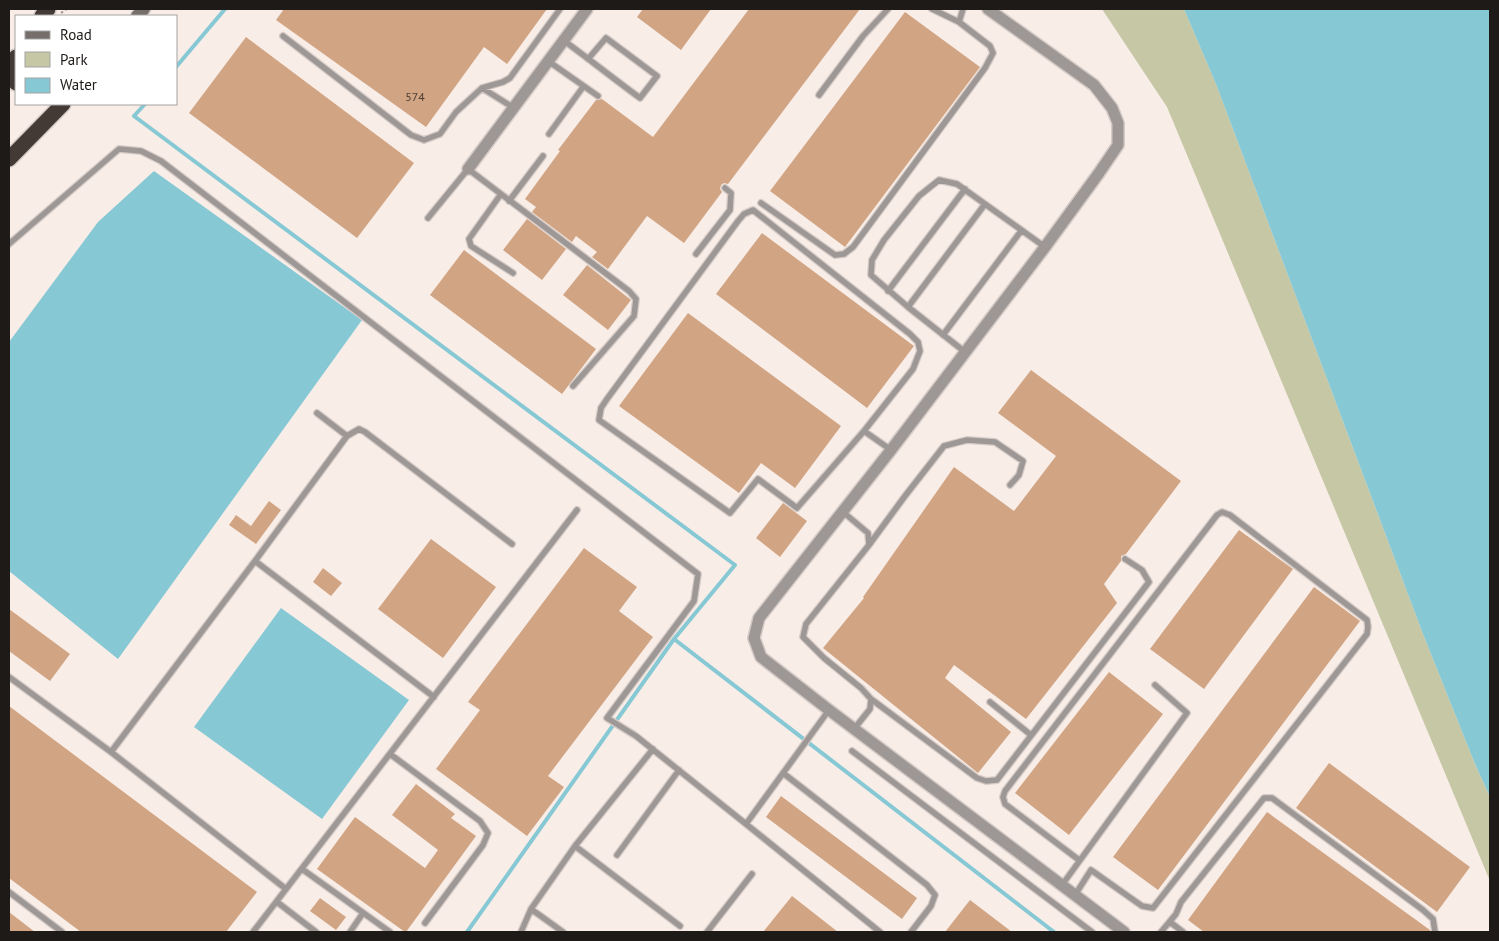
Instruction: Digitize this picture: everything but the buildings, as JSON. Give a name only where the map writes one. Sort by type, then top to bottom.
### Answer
[{"type":"highway","points":[[15,64],[15,77]]},
{"type":"highway","points":[[9,159],[62,105]]},
{"type":"street","points":[[468,170],[587,9]]},
{"type":"street","points":[[988,9],[1094,85],[1112,108],[1118,123],[1118,145],[1100,173],[1045,247],[891,450],[759,618],[754,638],[761,657],[854,730],[1124,932]]},
{"type":"lane","points":[[283,36],[411,135],[424,140],[440,134],[456,112],[482,88],[510,78],[560,9]]},
{"type":"lane","points":[[819,95],[862,36],[888,9]]},
{"type":"lane","points":[[761,203],[835,255],[844,254],[853,247],[985,68],[994,53],[990,46],[959,22],[932,9]]},
{"type":"lane","points":[[959,22],[963,9]]},
{"type":"lane","points":[[564,40],[588,59],[640,98],[657,76],[606,38],[588,59]]},
{"type":"lane","points":[[548,60],[598,96]]},
{"type":"lane","points":[[549,134],[583,87]]},
{"type":"lane","points":[[482,88],[514,108]]},
{"type":"lane","points":[[9,244],[119,149],[141,151],[162,161],[698,574],[694,601],[607,718],[653,749],[880,932]]},
{"type":"lane","points":[[509,201],[543,156]]},
{"type":"lane","points":[[428,218],[468,170],[629,291],[636,299],[634,316],[574,386]]},
{"type":"lane","points":[[965,352],[888,291],[871,275],[872,260],[884,240],[918,196],[939,180],[957,184],[965,189],[1045,247]]},
{"type":"lane","points":[[696,254],[730,210],[732,193],[725,188]]},
{"type":"lane","points":[[888,291],[965,189]]},
{"type":"lane","points":[[500,194],[469,239],[471,246],[513,273]]},
{"type":"lane","points":[[908,307],[985,204]]},
{"type":"lane","points":[[753,210],[918,342],[920,351],[913,369],[864,431],[797,508],[758,479],[730,513],[599,420],[601,408],[607,399],[738,221],[744,214],[753,210]]},
{"type":"lane","points":[[943,335],[1021,231]]},
{"type":"lane","points":[[317,414],[347,436]]},
{"type":"lane","points":[[110,752],[347,436],[359,429],[512,544]]},
{"type":"lane","points":[[864,431],[891,450]]},
{"type":"lane","points":[[1010,486],[1019,474],[1023,461],[995,442],[967,440],[944,446],[806,624],[804,637],[824,658],[861,688],[871,700],[977,778],[986,781],[997,780],[1149,582],[1142,570],[1125,559]]},
{"type":"lane","points":[[253,932],[577,510]]},
{"type":"lane","points":[[843,512],[868,533],[869,545]]},
{"type":"lane","points":[[1075,895],[1091,870],[1142,906],[1153,908],[1366,634],[1367,620],[1230,515],[1222,512],[1217,515],[1005,791],[1005,804],[1079,860]]},
{"type":"lane","points":[[254,561],[434,696]]},
{"type":"lane","points":[[9,677],[110,752],[286,890]]},
{"type":"lane","points":[[1062,885],[1187,713],[1154,686]]},
{"type":"lane","points":[[854,730],[870,709],[871,700]]},
{"type":"lane","points":[[990,702],[1032,734]]},
{"type":"lane","points":[[746,824],[818,727],[828,710]]},
{"type":"lane","points":[[521,932],[531,908],[575,846],[653,749]]},
{"type":"lane","points":[[852,751],[1092,932]]},
{"type":"lane","points":[[390,754],[480,820],[488,833],[483,845],[425,923]]},
{"type":"lane","points":[[617,855],[679,770]]},
{"type":"lane","points":[[783,774],[927,886],[935,895],[931,906],[911,932]]},
{"type":"lane","points":[[1162,932],[1181,902],[1264,798],[1272,798],[1423,910],[1433,919],[1435,932]]},
{"type":"lane","points":[[575,846],[680,926]]},
{"type":"lane","points":[[302,869],[390,932]]},
{"type":"lane","points":[[707,932],[752,874]]},
{"type":"lane","points":[[9,892],[62,932]]},
{"type":"lane","points":[[277,902],[316,932]]},
{"type":"lane","points":[[531,908],[563,932]]},
{"type":"lane","points":[[350,932],[363,913]]},
{"type":"lane","points":[[1170,922],[1183,932]]},
{"type":"green space","points":[[1102,9],[1184,9],[1216,84],[1423,634],[1490,797],[1490,881],[1167,107]]},
{"type":"water","points":[[1184,9],[1490,9],[1490,797],[1423,634],[1216,84]]},
{"type":"water","points":[[154,171],[362,320],[118,659],[9,571],[9,342],[98,222]]},
{"type":"water","points":[[281,608],[409,700],[322,819],[194,727]]},
{"type":"waterway","points":[[178,65],[225,9]]},
{"type":"waterway","points":[[144,105],[134,116],[735,565],[674,639],[1054,932]]},
{"type":"waterway","points":[[467,932],[674,639]]}]
